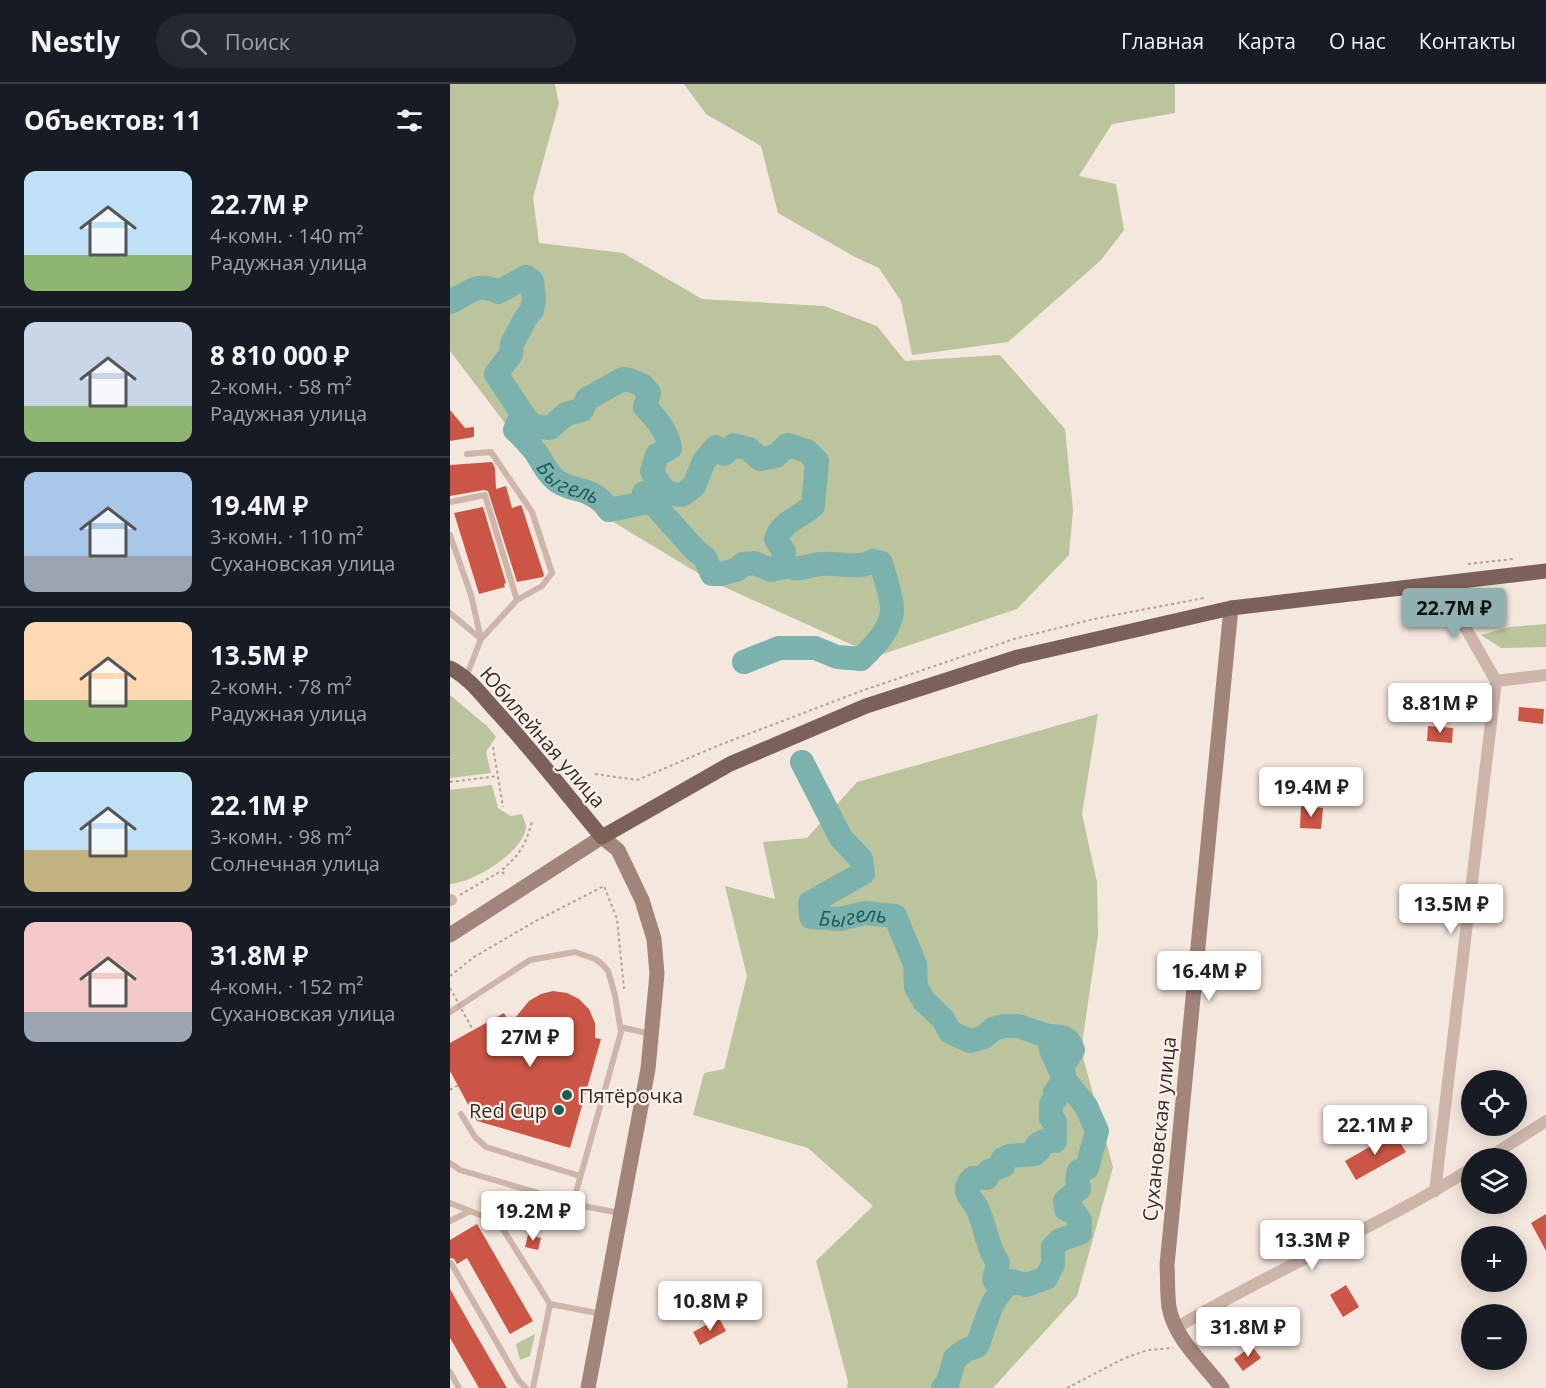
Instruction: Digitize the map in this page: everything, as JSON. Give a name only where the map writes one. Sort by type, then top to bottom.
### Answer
[{"type":"main road","points":[[602,837],[730,764],[866,706],[1018,657],[1231,608],[1546,571]]},
{"type":"main road","name":"Юбилейная улица","points":[[450,668],[466,678],[541,761],[602,837]]},
{"type":"street","points":[[1435,1191],[1496,681],[1464,625],[1458,581]]},
{"type":"street","name":"Сухановская улица","points":[[1222,1388],[1187,1347],[1176,1328],[1169,1308],[1167,1265],[1231,608]]},
{"type":"street","points":[[1496,681],[1546,675]]},
{"type":"street","points":[[450,935],[602,837],[618,850],[642,900],[654,939],[657,974],[648,1069],[588,1388]]},
{"type":"street","points":[[1504,1148],[1546,1121]]},
{"type":"street","points":[[1176,1328],[1224,1299],[1435,1191],[1461,1175]]},
{"type":"lane","points":[[466,678],[481,639],[518,600],[542,586],[552,573],[532,512],[491,452],[468,454]]},
{"type":"lane","points":[[450,502],[485,495],[518,600]]},
{"type":"lane","points":[[450,536],[471,595],[481,639]]},
{"type":"lane","points":[[450,613],[481,639]]},
{"type":"lane","points":[[450,1012],[530,960],[575,952],[594,959],[608,971],[615,995],[621,1032],[573,1203]]},
{"type":"lane","points":[[620,1027],[651,1034]]},
{"type":"lane","points":[[461,1114],[474,1137],[486,1147],[580,1176]]},
{"type":"lane","points":[[450,1163],[460,1170],[573,1203],[621,1213]]},
{"type":"lane","points":[[450,1203],[493,1220],[501,1226],[550,1305],[533,1388]]},
{"type":"lane","points":[[450,1221],[470,1211]]},
{"type":"lane","points":[[450,1263],[519,1381],[526,1388]]},
{"type":"lane","points":[[550,1305],[602,1314]]},
{"type":"lane","points":[[450,1372],[459,1388]]},
{"type":"path","points":[[493,747],[503,807]]},
{"type":"path","points":[[595,774],[637,780]]},
{"type":"path","points":[[450,782],[498,776]]},
{"type":"path","points":[[451,900],[502,873],[527,841],[532,821]]},
{"type":"path","points":[[450,976],[474,957],[534,922],[604,886],[617,919],[624,992]]},
{"type":"path","points":[[531,918],[534,922]]},
{"type":"path","points":[[450,988],[473,1030]]},
{"type":"path","points":[[450,1090],[458,1085]]},
{"type":"path","points":[[1068,1388],[1148,1350],[1187,1347]]},
{"type":"green space","points":[[450,84],[555,84],[559,103],[533,198],[539,243],[623,253],[702,299],[824,306],[877,326],[905,361],[1000,355],[1065,429],[1073,510],[1069,555],[1017,609],[877,656],[711,581],[552,485],[450,351]]},
{"type":"green space","points":[[684,84],[1175,84],[1175,113],[1112,124],[1079,176],[1116,184],[1124,230],[1101,260],[1008,342],[912,355],[901,301],[879,268],[855,257],[778,213],[761,146],[706,114]]},
{"type":"green space","points":[[1546,624],[1546,647],[1501,648],[1481,635],[1510,627]]},
{"type":"green space","points":[[450,695],[488,727],[496,737],[486,752],[491,773],[450,778]]},
{"type":"green space","points":[[1098,714],[1082,814],[1097,882],[1098,935],[1081,1050],[1113,1167],[1077,1296],[993,1388],[847,1388],[848,1382],[816,1261],[873,1206],[808,1148],[693,1115],[704,1073],[724,1069],[747,976],[725,886],[775,899],[763,842],[807,838],[857,782]]},
{"type":"green space","points":[[492,785],[498,808],[511,816],[522,814],[526,824],[523,837],[507,856],[496,864],[471,878],[450,884],[450,790]]},
{"type":"green space","points":[[535,1334],[530,1356],[520,1360],[516,1344]]},
{"type":"building","points":[[450,410],[465,428],[474,427],[474,437],[450,441]]},
{"type":"building","points":[[492,462],[495,468],[496,489],[506,486],[512,508],[521,505],[522,507],[543,577],[517,582],[488,491],[450,496],[450,465]]},
{"type":"building","points":[[483,507],[506,583],[505,587],[479,594],[454,513]]},
{"type":"building","points":[[1519,707],[1544,709],[1543,724],[1518,721]]},
{"type":"building","points":[[1428,726],[1453,728],[1452,743],[1427,741]]},
{"type":"building","points":[[1301,806],[1323,808],[1321,829],[1300,828]]},
{"type":"building","points":[[553,991],[567,993],[579,999],[589,1009],[595,1023],[595,1038],[601,1039],[570,1148],[477,1121],[450,1071],[450,1043],[504,1013],[510,1024],[529,1001],[541,994]]},
{"type":"building","points":[[1394,1133],[1406,1152],[1356,1180],[1345,1161]]},
{"type":"building","points":[[1546,1214],[1546,1251],[1531,1223]]},
{"type":"building","points":[[477,1224],[533,1321],[510,1334],[467,1258],[457,1264],[454,1259],[450,1258],[450,1240]]},
{"type":"building","points":[[528,1235],[541,1238],[538,1250],[525,1247]]},
{"type":"building","points":[[1346,1285],[1359,1307],[1343,1317],[1330,1295]]},
{"type":"building","points":[[450,1289],[507,1388],[479,1388],[450,1338]]},
{"type":"building","points":[[719,1318],[726,1331],[700,1345],[693,1332]]},
{"type":"building","points":[[1252,1346],[1261,1358],[1243,1371],[1234,1359]]},
{"type":"waterway","name":"Быгель","points":[[450,302],[478,288],[498,292],[526,277],[532,281],[534,299],[532,310],[512,344],[511,354],[496,374],[526,419],[533,426],[550,428],[566,414],[582,410],[587,399],[623,379],[642,385],[649,393],[645,407],[664,431],[670,448],[657,455],[652,471],[660,485],[670,493],[682,495],[694,486],[704,461],[716,447],[724,454],[734,445],[749,449],[760,459],[776,456],[787,445],[807,451],[817,461],[813,506],[782,528],[776,539],[784,552],[783,559],[793,568],[821,564],[861,565],[873,561],[881,563],[891,600],[891,618],[881,638],[861,659],[837,657],[815,648],[779,648],[744,662]]},
{"type":"waterway","name":"Быгель","points":[[526,419],[518,423],[515,430],[532,447],[548,472],[557,481],[590,493],[603,502],[609,510],[653,501]]},
{"type":"waterway","name":"Быгель","points":[[646,494],[644,493],[695,550],[705,558],[712,574],[738,569],[743,564],[754,563],[771,570],[788,566]]},
{"type":"waterway","name":"Быгель","points":[[802,762],[841,838],[861,859],[863,873],[810,903],[811,917],[840,919],[865,913],[895,916],[915,964],[916,987],[924,1001],[943,1019],[950,1032],[970,1041],[984,1037],[993,1029],[1018,1026],[1048,1036],[1052,1052],[1064,1079],[1086,1106],[1097,1131],[1087,1168],[1079,1171],[1077,1179],[1079,1189],[1065,1201],[1066,1209],[1074,1212],[1080,1221],[1080,1233],[1060,1240],[1053,1247],[1053,1264],[1046,1278],[1026,1285],[1012,1281],[1004,1288],[993,1303],[977,1346],[955,1358],[948,1382],[943,1388]]},
{"type":"waterway","name":"Быгель","points":[[1003,1288],[995,1282],[998,1263],[991,1250],[976,1206],[968,1194],[967,1186],[973,1178],[987,1178],[989,1171],[1003,1166],[1003,1159],[1009,1156],[1035,1154],[1039,1150],[1037,1145],[1044,1141],[1055,1141],[1055,1122],[1051,1118],[1051,1104],[1064,1079],[1063,1066],[1073,1050],[1064,1038],[1048,1036]]},
{"type":"place","name":"Пятёрочка","points":[[567,1095]]},
{"type":"place","name":"Red Cup","points":[[559,1110]]}]
